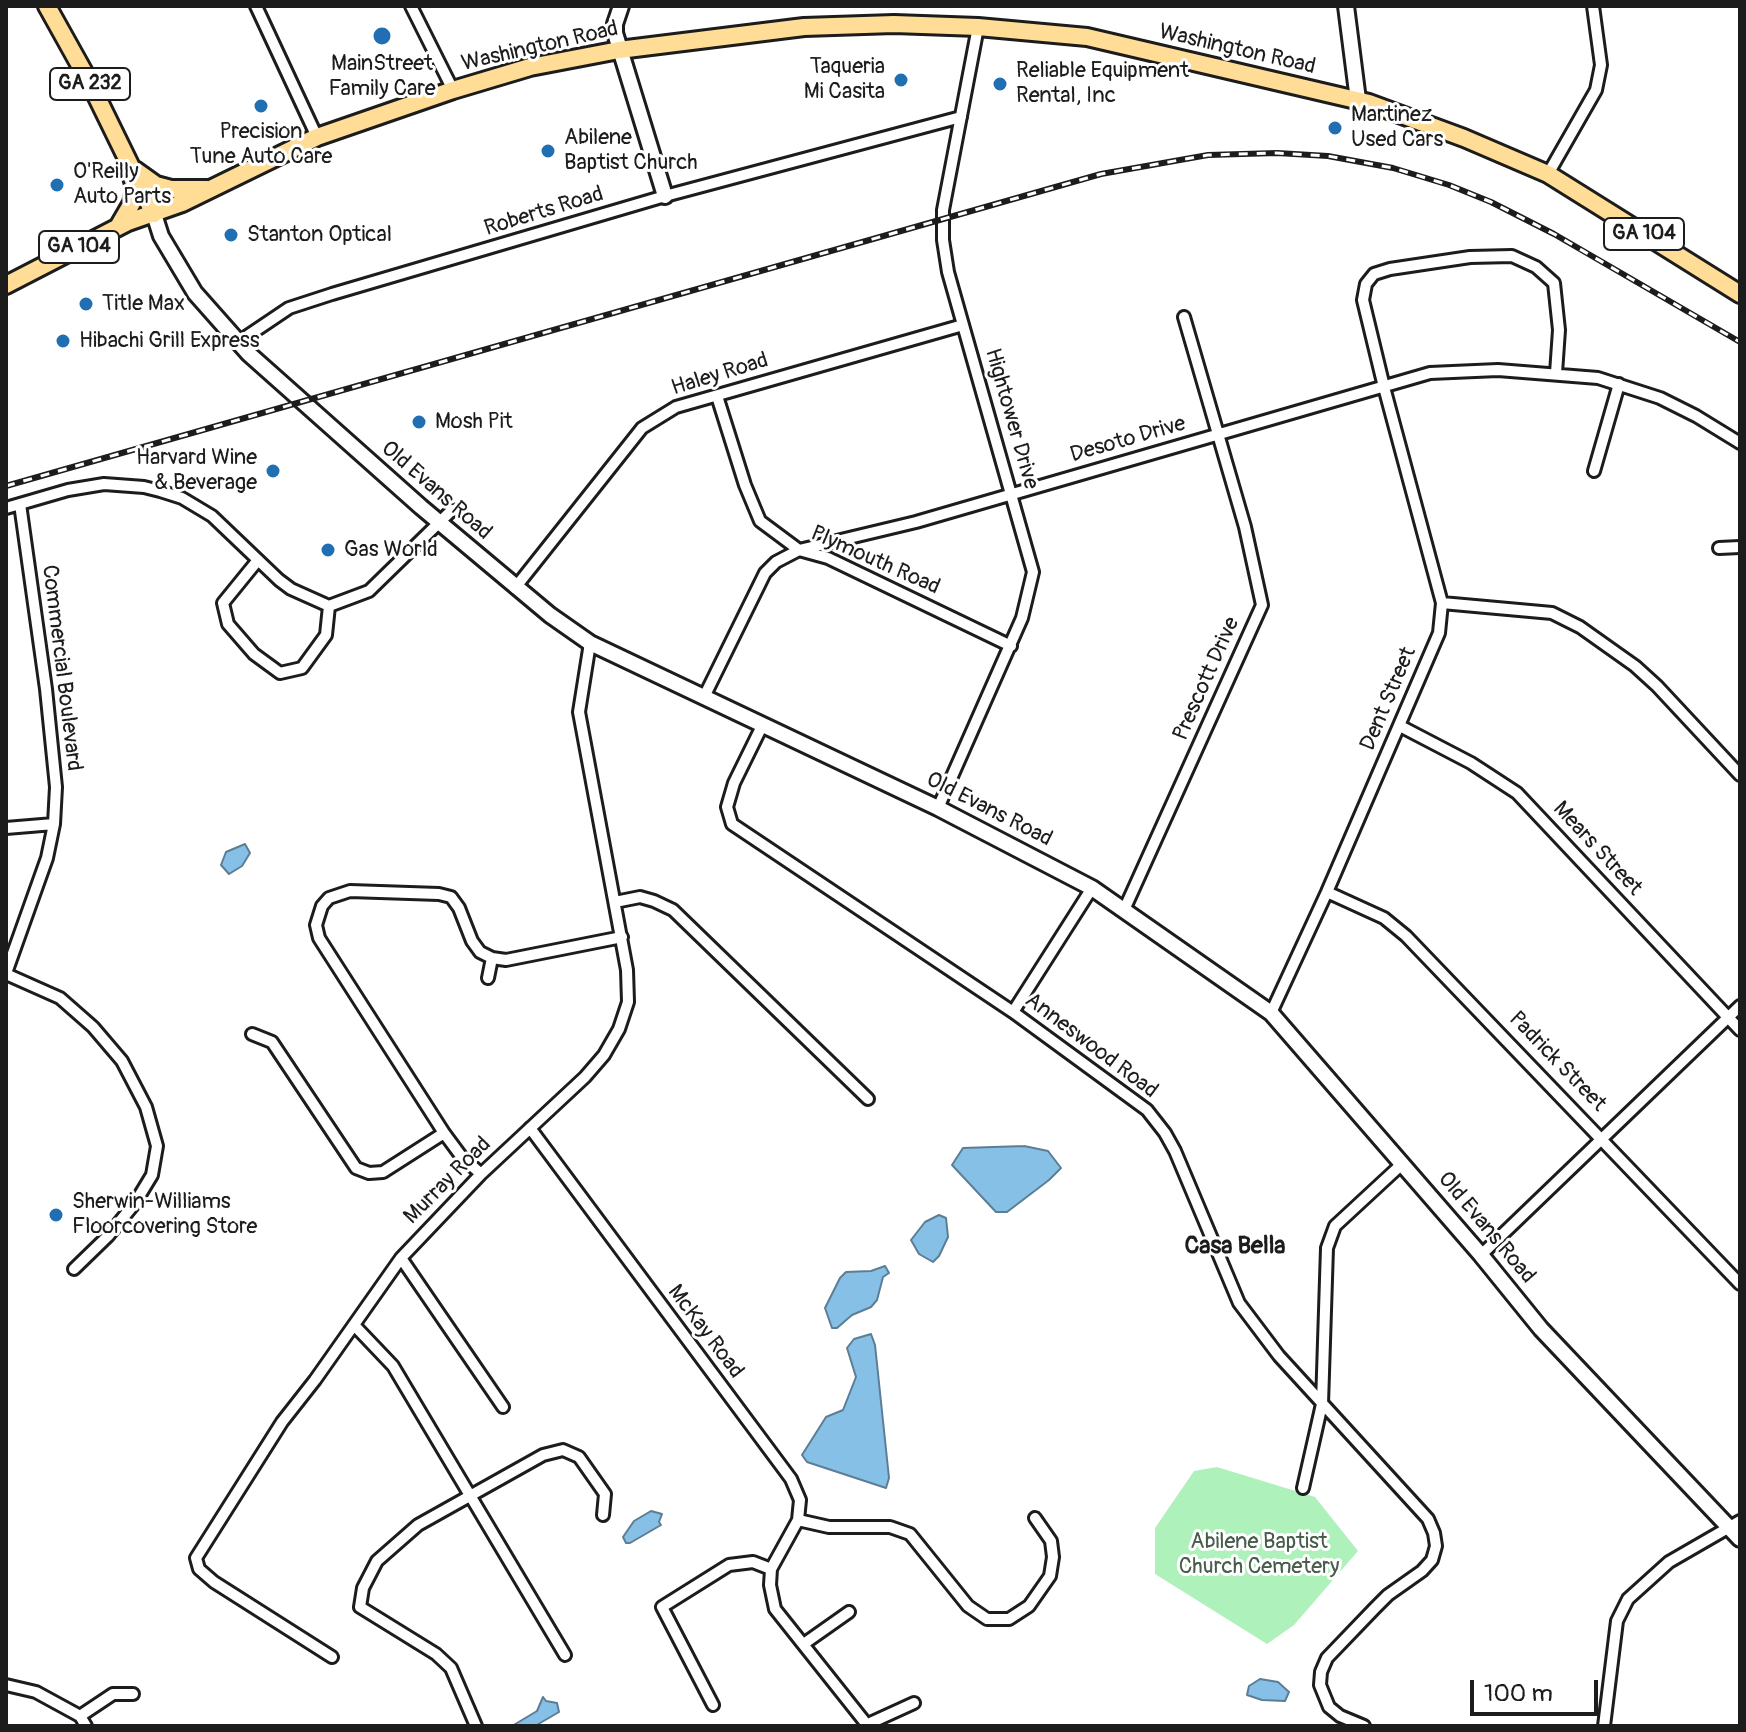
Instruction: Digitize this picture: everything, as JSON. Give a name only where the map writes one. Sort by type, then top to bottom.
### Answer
[{"type":"main road","name":"GA 232","points":[[47,6],[91,85],[154,214]]},
{"type":"main road","name":"Washington Road","points":[[6,285],[118,227],[211,190],[317,137],[530,67],[619,50],[804,27],[894,24],[978,27],[1087,37],[1358,100],[1464,138],[1548,174],[1740,294]]},
{"type":"main road","points":[[128,164],[156,185],[171,189],[211,190]]},
{"type":"main road","points":[[118,227],[128,214],[135,188],[128,164]]},
{"type":"street","points":[[256,6],[317,137]]},
{"type":"street","points":[[411,6],[453,90]]},
{"type":"street","points":[[621,6],[615,24],[619,50],[665,196]]},
{"type":"street","points":[[1346,6],[1358,100]]},
{"type":"street","points":[[1548,174],[1596,90],[1601,65],[1593,6]]},
{"type":"street","name":"Hightower Drive","points":[[938,808],[1011,646],[1022,618],[1033,572],[948,272],[942,231],[943,210],[978,27]]},
{"type":"street","name":"Roberts Road","points":[[240,341],[289,308],[665,196],[961,117]]},
{"type":"street","name":"Old Evans Road","points":[[154,214],[161,236],[195,293],[270,374],[515,588],[590,643],[938,808],[1092,888],[1271,1013],[1481,1255],[1541,1329],[1737,1529]]},
{"type":"street","name":"Dent Street","points":[[1271,1013],[1439,633],[1442,603],[1363,300],[1366,284],[1374,274],[1390,269],[1470,257],[1512,256],[1536,267],[1554,283],[1559,330],[1556,373]]},
{"type":"street","name":"Prescott Drive","points":[[1124,910],[1262,605],[1259,580],[1184,317]]},
{"type":"street","name":"Haley Road","points":[[515,588],[642,428],[676,407],[963,325]]},
{"type":"street","name":"Desoto Drive","points":[[704,697],[765,573],[776,562],[799,550],[916,522],[1430,373],[1498,370],[1598,378],[1660,398],[1740,443]]},
{"type":"street","points":[[1594,471],[1619,384]]},
{"type":"street","name":"Plymouth Road","points":[[717,396],[745,485],[760,521],[799,550],[828,558],[1011,646]]},
{"type":"street","points":[[6,508],[85,486],[117,484],[144,487],[182,498],[212,516],[291,589],[329,606],[369,591],[452,510]]},
{"type":"street","name":"Commercial Boulevard","points":[[6,973],[47,858],[54,824],[56,787],[47,696],[20,504]]},
{"type":"street","points":[[1719,548],[1740,547]]},
{"type":"street","points":[[258,560],[223,603],[228,624],[254,654],[280,673],[302,668],[326,635],[329,606]]},
{"type":"street","points":[[1442,603],[1552,613],[1580,627],[1635,666],[1657,686],[1740,775]]},
{"type":"street","name":"Murray Road","points":[[332,1657],[214,1582],[199,1569],[196,1558],[282,1422],[401,1258],[481,1174],[585,1077],[604,1055],[619,1029],[628,1002],[622,937],[579,712],[590,643]]},
{"type":"street","name":"Anneswood Road","points":[[762,726],[734,783],[727,807],[732,824],[1013,1012],[1147,1110],[1165,1133],[1239,1303],[1279,1356],[1428,1519],[1436,1546],[1432,1560],[1375,1608],[1327,1658],[1321,1672],[1320,1685],[1329,1707],[1340,1716],[1364,1726]]},
{"type":"street","name":"Mears Street","points":[[1400,726],[1471,763],[1517,793],[1740,1030]]},
{"type":"street","points":[[6,828],[54,824]]},
{"type":"street","points":[[1013,1012],[1092,888]]},
{"type":"street","points":[[481,1174],[461,1156],[444,1133],[319,938],[316,925],[322,906],[338,893],[350,891],[451,897],[480,952],[506,960],[622,937]]},
{"type":"street","name":"Padrick Street","points":[[1327,892],[1384,918],[1406,936],[1740,1284]]},
{"type":"street","points":[[615,902],[640,897],[673,910],[868,1099]]},
{"type":"street","points":[[488,978],[492,958]]},
{"type":"street","points":[[6,973],[60,998],[93,1027],[122,1061],[146,1107],[157,1146],[152,1175],[135,1203],[101,1244],[74,1269]]},
{"type":"street","points":[[1481,1255],[1740,1006]]},
{"type":"street","points":[[252,1034],[272,1042],[356,1168],[369,1173],[383,1172],[444,1133]]},
{"type":"street","name":"McKay Road","points":[[530,1128],[791,1479],[800,1500],[798,1520]]},
{"type":"street","points":[[1303,1488],[1322,1404],[1327,1248],[1335,1226],[1402,1164]]},
{"type":"street","points":[[401,1258],[503,1407]]},
{"type":"street","points":[[354,1325],[393,1366],[565,1655]]},
{"type":"street","points":[[476,1726],[451,1668],[436,1654],[360,1607],[363,1588],[377,1561],[418,1525],[543,1455],[563,1450],[579,1457],[605,1494],[603,1515]]},
{"type":"street","points":[[914,1703],[868,1725],[775,1609],[770,1585],[771,1569],[798,1520],[829,1527],[890,1527],[910,1534],[968,1606],[987,1619],[1009,1619],[1029,1606],[1050,1576],[1053,1557],[1051,1541],[1035,1518]]},
{"type":"street","points":[[1604,1726],[1617,1621],[1628,1599],[1669,1562],[1737,1529]]},
{"type":"street","points":[[713,1705],[662,1607],[729,1565],[753,1562],[771,1569]]},
{"type":"street","points":[[805,1643],[849,1612]]},
{"type":"street","points":[[6,1685],[36,1692],[80,1716],[86,1726]]},
{"type":"street","points":[[80,1716],[113,1694],[133,1694]]},
{"type":"green space","name":"Abilene Baptist Church Cemetery","points":[[1217,1467],[1315,1497],[1358,1551],[1294,1625],[1267,1644],[1155,1574],[1155,1528],[1194,1471]]},
{"type":"water","points":[[245,844],[250,853],[242,866],[229,874],[221,865],[226,852]]},
{"type":"water","points":[[1024,1146],[1048,1151],[1061,1168],[1007,1212],[996,1212],[952,1165],[963,1148]]},
{"type":"water","points":[[939,1215],[946,1218],[948,1237],[933,1262],[919,1254],[911,1240],[925,1222]]},
{"type":"water","points":[[885,1266],[889,1273],[883,1277],[877,1300],[871,1307],[832,1328],[825,1308],[840,1278],[846,1272],[871,1271]]},
{"type":"water","points":[[871,1334],[875,1345],[889,1478],[886,1488],[807,1462],[802,1455],[826,1417],[843,1410],[856,1377],[847,1348],[854,1339]]},
{"type":"water","points":[[651,1511],[662,1514],[661,1525],[626,1543],[623,1537],[634,1521]]},
{"type":"water","points":[[1260,1679],[1278,1682],[1289,1692],[1285,1701],[1262,1700],[1247,1695],[1249,1686]]},
{"type":"water","points":[[543,1697],[546,1701],[557,1703],[559,1712],[535,1726],[512,1726],[537,1711]]},
{"type":"railway","points":[[6,486],[1101,174],[1208,155],[1277,153],[1328,156],[1393,168],[1449,185],[1554,234],[1740,342]]},
{"type":"place","name":"MainStreet Family Care","points":[[382,36]]},
{"type":"place","name":"Taqueria Mi Casita","points":[[901,80]]},
{"type":"place","name":"Reliable Equipment Rental, Inc","points":[[1000,84]]},
{"type":"place","name":"Precision Tune Auto Care","points":[[261,106]]},
{"type":"place","name":"Martinez Used Cars","points":[[1335,128]]},
{"type":"place","name":"Abilene Baptist Church","points":[[548,151]]},
{"type":"place","name":"O'Reilly Auto Parts","points":[[57,185]]},
{"type":"place","name":"Stanton Optical","points":[[231,235]]},
{"type":"place","name":"Title Max","points":[[86,304]]},
{"type":"place","name":"Hibachi Grill Express","points":[[63,341]]},
{"type":"place","name":"Mosh Pit","points":[[419,422]]},
{"type":"place","name":"Harvard Wine & Beverage","points":[[273,471]]},
{"type":"place","name":"Gas World","points":[[328,550]]},
{"type":"place","name":"Sherwin-Williams Floorcovering Store","points":[[56,1215]]},
{"type":"district","name":"Casa Bella","points":[[1235,1247]]}]
